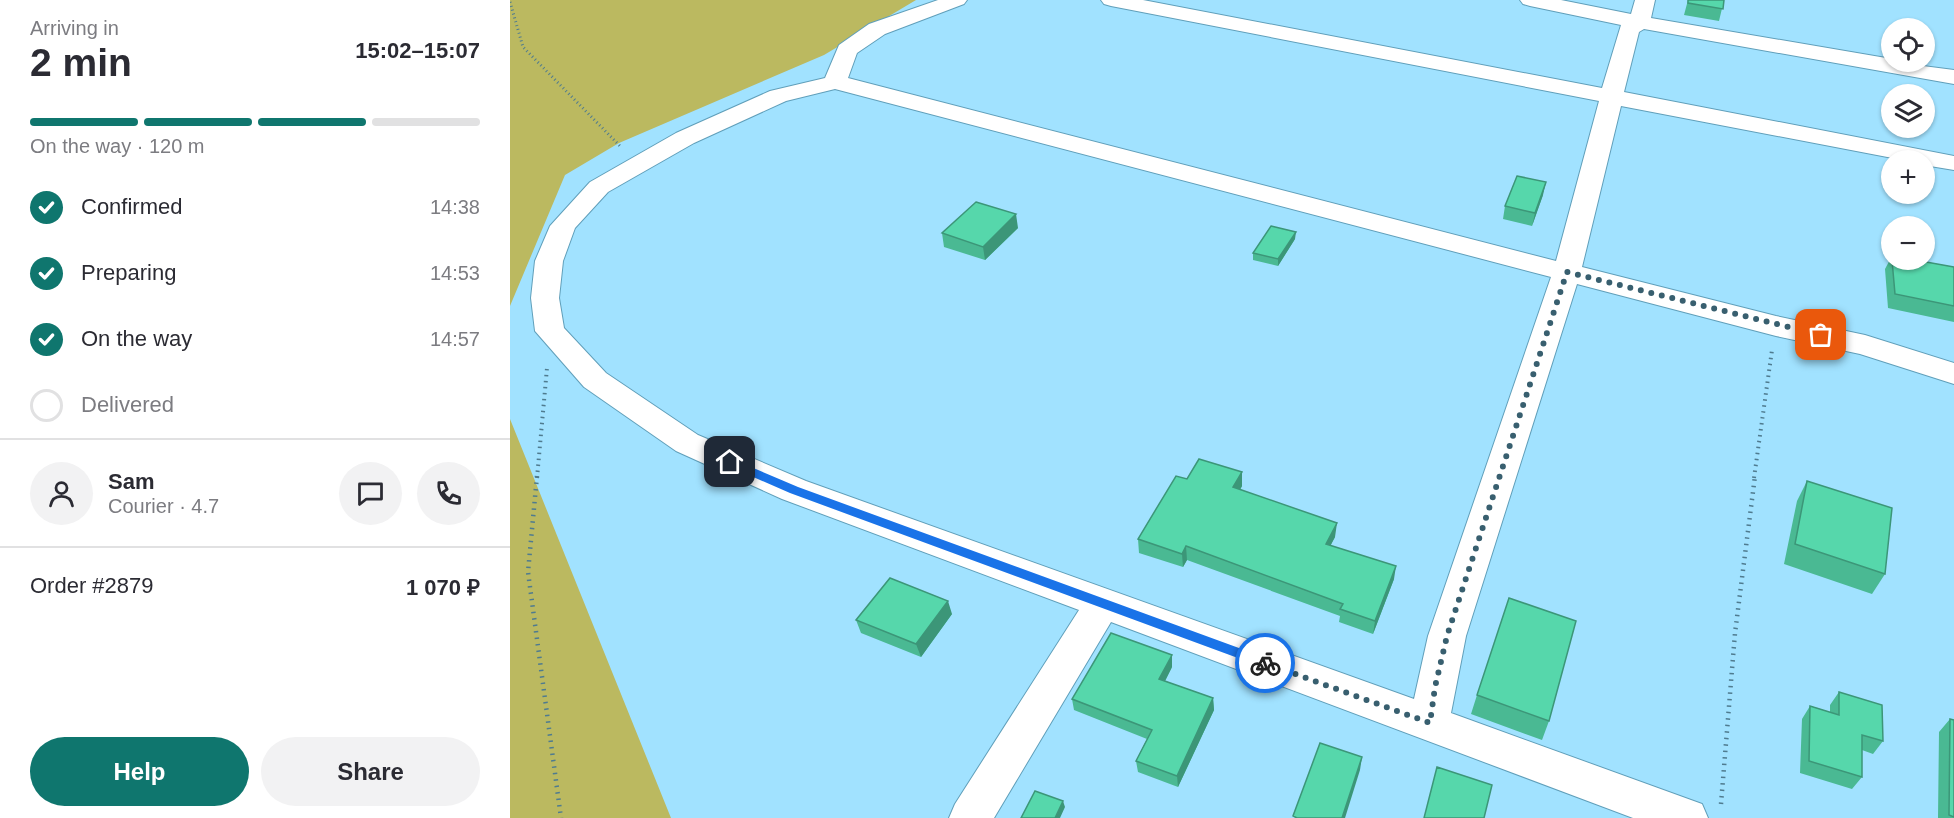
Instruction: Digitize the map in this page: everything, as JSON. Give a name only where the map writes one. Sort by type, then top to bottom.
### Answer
[{"type":"street","points":[[835,82],[847,50],[877,29],[928,0]]},
{"type":"street","points":[[877,29],[957,0]]},
{"type":"street","points":[[1111,0],[1954,163]]},
{"type":"street","points":[[1530,0],[1643,11],[1954,76]]},
{"type":"street","points":[[1430,723],[1435,687],[1447,636],[1567,272],[1629,29],[1643,11]]},
{"type":"street","points":[[1704,814],[1430,723],[1102,604],[794,490],[687,443],[595,380],[550,331],[545,298],[549,261],[564,226],[599,187],[685,138],[778,96],[835,82],[1776,326],[1865,345],[1954,374]]},
{"type":"street","points":[[970,818],[1102,604]]},
{"type":"path","points":[[510,2],[523,47],[619,143]]},
{"type":"path","points":[[1704,814],[1725,730],[1747,526],[1776,326]]},
{"type":"path","points":[[550,331],[528,572],[561,818]]},
{"type":"shaded area","points":[[510,0],[916,0],[824,55],[619,143],[565,175],[510,306]]},
{"type":"shaded area","points":[[510,419],[671,818],[510,818]]},
{"type":"building","points":[[1688,0],[1724,0],[1723,9],[1688,3]]},
{"type":"building","points":[[1517,176],[1546,182],[1535,213],[1505,206]]},
{"type":"building","points":[[976,202],[1016,214],[983,247],[942,233]]},
{"type":"building","points":[[1271,226],[1296,232],[1278,259],[1253,253]]},
{"type":"building","points":[[1935,264],[1954,267],[1954,306],[1895,294],[1893,270],[1935,270]]},
{"type":"building","points":[[1199,459],[1242,472],[1233,487],[1337,523],[1326,544],[1396,566],[1375,621],[1340,609],[1343,604],[1186,546],[1182,554],[1138,539],[1176,476],[1187,479]]},
{"type":"building","points":[[1807,481],[1892,508],[1885,574],[1795,544]]},
{"type":"building","points":[[890,578],[948,601],[916,644],[856,620]]},
{"type":"building","points":[[1509,598],[1576,621],[1549,721],[1477,695]]},
{"type":"building","points":[[1111,633],[1172,655],[1159,679],[1213,698],[1177,776],[1136,761],[1152,730],[1072,699]]},
{"type":"building","points":[[1839,692],[1882,705],[1883,741],[1862,735],[1862,777],[1809,761],[1810,706],[1839,715]]},
{"type":"building","points":[[1950,719],[1954,720],[1954,817],[1949,815]]},
{"type":"building","points":[[1320,743],[1362,757],[1342,818],[1297,818],[1293,816]]},
{"type":"building","points":[[1437,767],[1492,785],[1484,818],[1424,818]]},
{"type":"building","points":[[1035,791],[1063,801],[1055,818],[1021,818]]},
{"type":"way so far","points":[[1265,663],[1430,723],[1435,687],[1447,636],[1567,272],[1776,326],[1821,335]]},
{"type":"route","points":[[730,462],[794,490],[1265,663]]}]
